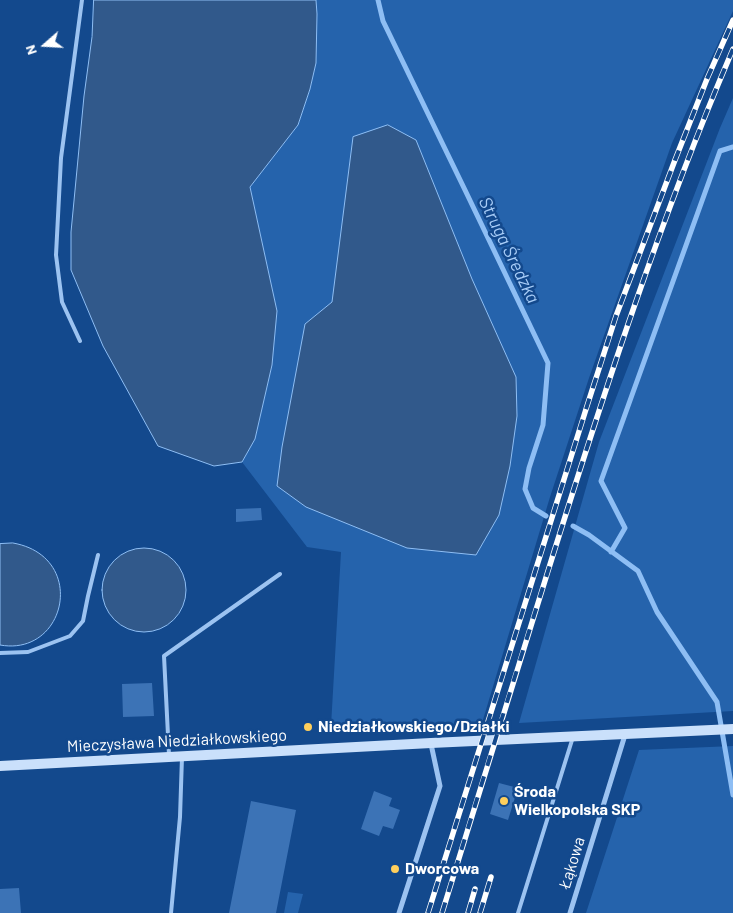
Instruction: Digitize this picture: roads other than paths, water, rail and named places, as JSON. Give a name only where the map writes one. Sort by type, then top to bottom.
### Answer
[{"type":"street","name":"Mieczysława Niedziałkowskiego","points":[[0,766],[733,729]]},
{"type":"street","name":"Łąkowa","points":[[570,913],[625,735]]},
{"type":"street","points":[[399,913],[440,786],[431,743]]},
{"type":"lane","points":[[80,341],[62,302],[56,255],[61,158],[82,0]]},
{"type":"lane","points":[[0,653],[28,652],[70,636],[83,621],[98,555]]},
{"type":"lane","points":[[170,757],[164,656],[280,574]]},
{"type":"lane","points":[[518,913],[573,738]]},
{"type":"lane","points":[[171,913],[180,817],[182,757]]},
{"type":"waterway","name":"Struga Średzka","points":[[378,0],[383,21],[548,363],[543,425],[529,468],[525,489],[533,508],[546,516]]},
{"type":"waterway","points":[[611,552],[625,528],[601,481],[720,151],[733,147]]},
{"type":"waterway","name":"Struga Średzka","points":[[573,526],[589,535],[638,571],[657,612],[717,702],[733,795]]},
{"type":"railway","points":[[428,913],[616,316],[707,79],[733,20]]},
{"type":"railway","points":[[442,913],[611,373],[681,178],[733,49]]},
{"type":"railway","points":[[480,913],[491,877]]},
{"type":"railway","points":[[468,913],[475,889]]},
{"type":"place","name":"Niedziałkowskiego/Działki","points":[[308,727]]},
{"type":"place","name":"Środa Wielkopolska SKP","points":[[504,801]]},
{"type":"place","name":"Dworcowa","points":[[395,869]]}]
